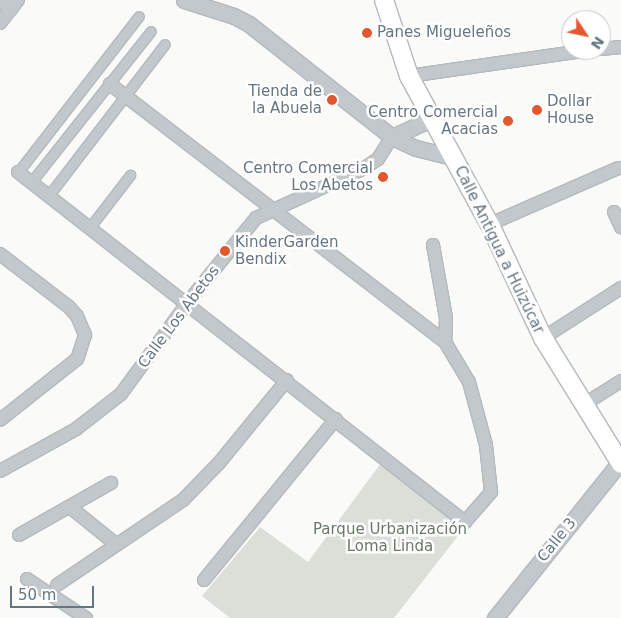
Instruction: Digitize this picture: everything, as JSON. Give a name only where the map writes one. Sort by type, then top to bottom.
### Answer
[{"type":"main road","name":"Calle Antigua a Huizúcar","points":[[384,0],[409,76],[490,224],[543,338],[582,406],[620,463]]},
{"type":"street","points":[[184,0],[234,16],[249,24],[392,137],[416,148],[453,157]]},
{"type":"street","points":[[0,1],[14,5],[0,23]]},
{"type":"street","points":[[96,72],[110,84],[127,94],[272,209],[445,342],[470,382],[486,445],[491,492],[465,522],[188,302],[18,172],[139,16]]},
{"type":"street","points":[[32,181],[151,31]]},
{"type":"street","points":[[49,195],[165,44]]},
{"type":"street","points":[[409,76],[561,54]]},
{"type":"street","points":[[392,137],[431,119]]},
{"type":"street","name":"Calle Los Abetos","points":[[0,472],[76,429],[104,410],[121,394],[188,302],[256,218],[272,209],[363,169],[378,159],[392,137]]},
{"type":"street","points":[[490,224],[618,168]]},
{"type":"street","points":[[90,227],[130,175]]},
{"type":"street","points":[[614,212],[621,227]]},
{"type":"street","points":[[434,245],[446,318],[445,342]]},
{"type":"street","points":[[0,254],[73,311],[83,325],[85,336],[77,359],[0,420]]},
{"type":"street","points":[[543,338],[621,288]]},
{"type":"street","points":[[56,585],[166,515],[196,488],[287,380]]},
{"type":"street","points":[[582,406],[621,381]]},
{"type":"street","points":[[204,580],[336,419]]},
{"type":"street","name":"Calle 3","points":[[495,618],[620,463]]},
{"type":"street","points":[[19,535],[111,483]]},
{"type":"street","points":[[70,507],[117,545]]},
{"type":"street","points":[[27,579],[86,618]]},
{"type":"green space","name":"Parque Urbanización Loma Linda","points":[[381,463],[465,527],[394,618],[230,618],[202,596],[260,527],[308,562]]},
{"type":"place","name":"Panes Migueleños","points":[[367,33]]},
{"type":"place","name":"Tienda de la Abuela","points":[[332,100]]},
{"type":"place","name":"Dollar House","points":[[537,110]]},
{"type":"place","name":"Centro Comercial Acacias","points":[[508,121]]},
{"type":"place","name":"Centro Comercial Los Abetos","points":[[383,177]]},
{"type":"place","name":"KinderGarden Bendix","points":[[225,251]]}]
